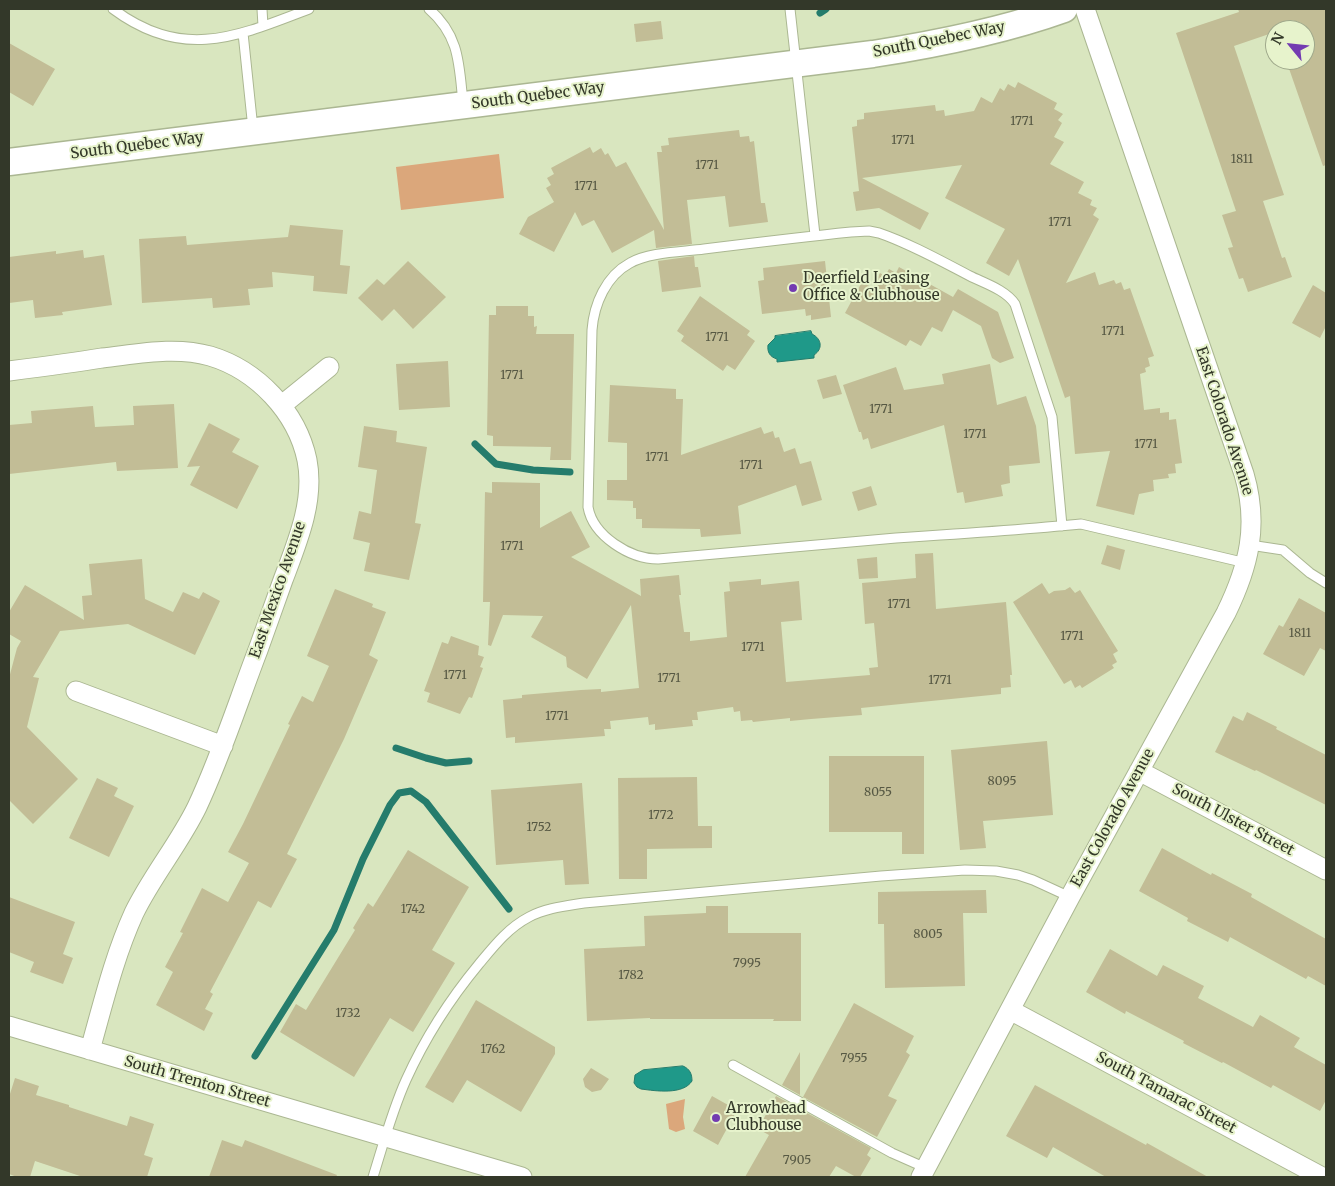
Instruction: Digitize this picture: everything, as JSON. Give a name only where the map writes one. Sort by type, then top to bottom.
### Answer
[{"type":"street","name":"South Quebec Way","points":[[9,162],[897,50],[1007,27],[1064,9]]},
{"type":"street","name":"East Colorado Avenue","points":[[923,1172],[1070,897],[1226,613],[1238,588],[1250,545],[1252,528],[1251,506],[1244,474],[1085,9]]},
{"type":"street","name":"East Mexico Avenue","points":[[9,371],[158,351],[189,352],[210,356],[232,365],[259,383],[282,405],[293,423],[307,461],[306,511],[296,546],[223,746],[193,814],[150,883],[133,915],[112,973],[90,1050]]},
{"type":"street","points":[[282,405],[329,367]]},
{"type":"street","points":[[76,691],[223,746]]},
{"type":"street","name":"South Ulster Street","points":[[1139,770],[1326,870]]},
{"type":"street","name":"South Tamarac Street","points":[[1010,1010],[1322,1177]]},
{"type":"street","name":"South Trenton Street","points":[[9,1026],[522,1177]]},
{"type":"lane","points":[[113,9],[145,29],[174,38],[210,39],[243,33],[309,9]]},
{"type":"lane","points":[[262,9],[263,26]]},
{"type":"lane","points":[[429,9],[448,30],[455,43],[459,60],[464,106]]},
{"type":"lane","points":[[790,9],[815,235]]},
{"type":"lane","points":[[243,33],[253,132]]},
{"type":"lane","points":[[1062,526],[1052,418],[1014,302],[997,289],[950,265],[879,233],[858,231],[649,256],[629,263],[611,279],[600,296],[594,310],[592,330],[588,489],[590,513],[597,529],[608,538],[641,557],[658,559],[1062,526],[1081,524],[1101,527],[1246,563]]},
{"type":"lane","points":[[1250,545],[1283,550],[1310,573],[1326,583]]},
{"type":"lane","name":"East Colorado Avenue","points":[[385,1137],[406,1081],[436,1025],[472,973],[507,932],[530,916],[562,907],[682,894],[881,876],[981,870],[1023,876],[1070,897]]},
{"type":"lane","name":"East Colorado Avenue","points":[[733,1065],[923,1172]]},
{"type":"lane","points":[[373,1177],[385,1137]]},
{"type":"shaded area","points":[[499,154],[504,198],[401,210],[396,167]]},
{"type":"shaded area","points":[[685,1099],[683,1117],[685,1129],[676,1132],[669,1129],[666,1104]]},
{"type":"water","points":[[811,331],[820,344],[814,358],[777,362],[777,359],[769,354],[768,345],[775,336]]},
{"type":"water","points":[[683,1066],[690,1072],[692,1081],[682,1088],[669,1091],[647,1090],[637,1087],[634,1083],[635,1075],[643,1070]]},
{"type":"building","points":[[1238,9],[1326,9],[1326,165],[1323,166],[1289,70],[1315,70],[1315,20],[1265,20],[1265,35],[1234,46],[1284,195],[1263,201],[1282,258],[1285,257],[1292,277],[1248,292],[1243,278],[1239,279],[1228,248],[1233,247],[1222,215],[1236,211],[1176,33],[1239,12]]},
{"type":"building","points":[[661,21],[663,39],[636,42],[634,24]]},
{"type":"building","points":[[9,43],[55,69],[33,106],[9,92]]},
{"type":"building","points":[[1018,82],[1057,103],[1054,109],[1063,114],[1058,120],[1062,123],[1054,137],[1064,142],[1050,164],[1084,182],[1078,193],[1092,200],[1090,205],[1097,208],[1093,215],[1099,219],[1066,283],[1095,272],[1099,285],[1114,280],[1116,284],[1121,282],[1124,290],[1130,288],[1154,356],[1148,358],[1150,366],[1145,368],[1146,372],[1140,374],[1144,410],[1160,408],[1160,413],[1169,412],[1169,420],[1176,419],[1182,463],[1175,464],[1176,473],[1168,474],[1169,478],[1153,480],[1154,491],[1139,494],[1134,515],[1096,506],[1110,451],[1075,454],[1070,396],[1065,398],[1018,259],[1009,276],[986,263],[1005,229],[945,198],[962,165],[862,178],[929,213],[920,230],[879,208],[856,211],[853,192],[859,191],[852,127],[857,126],[857,120],[864,119],[864,113],[935,105],[936,111],[944,110],[945,116],[974,111],[981,97],[992,103],[1000,88],[1004,91],[1008,84],[1015,88]]},
{"type":"building","points":[[739,130],[740,137],[749,136],[750,142],[754,141],[761,203],[765,203],[768,222],[729,227],[725,196],[687,200],[692,244],[656,248],[654,230],[612,253],[594,220],[582,226],[575,212],[554,252],[519,234],[528,217],[554,202],[546,188],[551,185],[547,178],[554,174],[551,168],[590,147],[593,153],[601,148],[605,155],[608,153],[616,167],[626,162],[664,230],[657,152],[662,152],[661,146],[669,145],[668,138]]},
{"type":"building","points":[[290,225],[343,230],[340,265],[350,266],[347,294],[313,291],[314,276],[272,272],[273,287],[248,289],[250,305],[213,308],[212,298],[142,303],[139,239],[186,236],[187,245],[288,237]]},
{"type":"building","points":[[83,250],[84,258],[104,255],[112,305],[62,312],[63,315],[35,318],[33,300],[9,303],[9,257],[56,251],[56,254]]},
{"type":"building","points":[[694,256],[701,287],[662,292],[658,261]]},
{"type":"building","points":[[408,261],[446,297],[413,329],[394,309],[382,321],[358,298],[377,279],[384,285]]},
{"type":"building","name":"Deerfield Leasing Office & Clubhouse","points":[[825,261],[831,317],[811,320],[811,315],[806,316],[805,309],[762,314],[758,281],[764,280],[763,268]]},
{"type":"building","points":[[899,267],[953,297],[958,289],[998,312],[1014,358],[1000,363],[992,358],[981,326],[953,310],[942,332],[932,327],[921,346],[910,340],[906,346],[845,313],[862,282],[873,288],[880,273],[885,276],[889,269],[896,273]]},
{"type":"building","points":[[1313,285],[1326,293],[1326,326],[1320,338],[1292,323]]},
{"type":"building","points":[[700,296],[750,331],[747,335],[755,341],[735,370],[727,365],[723,371],[681,341],[684,336],[677,331]]},
{"type":"building","points":[[496,306],[528,306],[528,316],[534,316],[534,327],[537,326],[536,334],[574,334],[571,460],[550,460],[551,447],[493,446],[493,436],[487,435],[489,315],[496,315]]},
{"type":"building","points":[[448,361],[450,407],[399,410],[396,364]]},
{"type":"building","points":[[990,364],[997,405],[1026,396],[1036,426],[1040,463],[1009,466],[1010,483],[1001,485],[1003,496],[965,503],[963,492],[957,493],[944,425],[871,449],[868,438],[863,440],[861,432],[859,432],[843,385],[896,367],[904,390],[944,384],[942,374]]},
{"type":"building","points":[[836,375],[842,394],[823,399],[817,380]]},
{"type":"building","points":[[610,385],[676,389],[676,399],[683,399],[681,455],[761,427],[764,434],[773,431],[775,438],[779,437],[784,452],[795,448],[800,464],[811,461],[822,500],[802,506],[796,485],[738,506],[741,534],[701,537],[700,529],[642,528],[642,519],[636,519],[636,508],[633,508],[633,501],[607,500],[607,480],[627,480],[627,443],[608,442]]},
{"type":"building","points":[[174,404],[178,468],[117,471],[116,462],[9,474],[9,425],[32,423],[31,411],[93,406],[95,427],[134,425],[133,406]]},
{"type":"building","points":[[209,423],[240,439],[232,452],[259,466],[237,509],[190,485],[200,466],[187,467]]},
{"type":"building","points":[[364,426],[397,431],[396,442],[427,447],[415,523],[421,524],[409,580],[364,571],[370,543],[353,539],[359,511],[371,514],[377,470],[358,467]]},
{"type":"building","points":[[492,482],[540,483],[540,528],[571,511],[590,547],[571,557],[641,596],[640,579],[679,575],[681,595],[679,595],[684,632],[690,632],[690,641],[727,637],[724,592],[730,591],[729,582],[761,579],[761,585],[799,581],[802,620],[781,622],[786,682],[870,675],[869,668],[878,667],[874,623],[865,624],[862,583],[916,578],[915,554],[933,553],[936,609],[1006,602],[1012,675],[1010,675],[1011,687],[1001,688],[1001,694],[861,708],[862,715],[790,721],[790,718],[753,722],[752,720],[741,721],[740,711],[734,712],[733,707],[697,712],[698,720],[692,720],[693,726],[655,730],[655,724],[649,725],[648,717],[610,721],[611,729],[604,729],[605,736],[515,743],[515,737],[506,738],[503,700],[522,698],[522,695],[601,689],[601,692],[639,688],[631,605],[587,679],[567,667],[566,657],[531,637],[543,616],[503,615],[491,646],[488,645],[490,602],[483,602],[485,492],[492,493]]},
{"type":"building","points":[[871,486],[877,505],[858,511],[852,492]]},
{"type":"building","points":[[1107,545],[1125,550],[1120,570],[1101,564]]},
{"type":"building","points":[[877,557],[878,578],[859,579],[857,559]]},
{"type":"building","points":[[142,559],[145,599],[173,612],[183,592],[199,599],[203,592],[220,601],[195,655],[128,624],[60,631],[33,677],[39,678],[27,727],[78,779],[33,824],[9,800],[9,678],[17,648],[21,641],[9,634],[9,612],[25,585],[84,620],[82,596],[92,595],[89,564]]},
{"type":"building","points":[[1042,583],[1049,594],[1070,587],[1075,593],[1080,590],[1118,651],[1113,654],[1117,662],[1112,665],[1114,668],[1082,688],[1080,685],[1075,688],[1071,680],[1064,684],[1013,602]]},
{"type":"building","points":[[335,589],[373,604],[372,607],[386,612],[369,655],[378,660],[344,739],[287,854],[297,859],[271,908],[258,901],[210,992],[213,994],[205,1009],[213,1013],[204,1031],[156,1005],[173,972],[165,967],[183,933],[180,932],[202,888],[228,902],[249,863],[228,852],[290,725],[288,724],[302,696],[313,702],[329,666],[307,656]]},
{"type":"building","points":[[1299,598],[1326,613],[1326,651],[1320,648],[1304,676],[1263,654],[1279,625],[1283,627]]},
{"type":"building","points":[[451,636],[479,646],[478,655],[484,657],[480,667],[483,668],[472,698],[469,697],[460,714],[427,702],[430,693],[424,691],[442,642],[448,644]]},
{"type":"building","points":[[1247,712],[1326,755],[1326,805],[1215,752],[1233,716],[1243,721]]},
{"type":"building","points":[[1047,741],[1053,815],[983,821],[986,848],[960,850],[951,750]]},
{"type":"building","points":[[829,756],[924,756],[924,854],[902,854],[902,832],[829,832]]},
{"type":"building","points":[[697,777],[698,826],[712,826],[712,848],[647,849],[647,879],[619,879],[618,778]]},
{"type":"building","points":[[97,778],[118,788],[114,796],[134,806],[109,857],[69,838]]},
{"type":"building","points":[[582,783],[589,884],[565,885],[563,860],[496,865],[491,790]]},
{"type":"building","points":[[1162,848],[1211,875],[1212,873],[1252,894],[1251,897],[1326,939],[1326,986],[1308,976],[1306,979],[1230,937],[1228,942],[1187,921],[1188,918],[1139,891]]},
{"type":"building","points":[[408,850],[469,887],[432,950],[455,963],[413,1032],[390,1018],[354,1077],[280,1032],[296,1004],[306,1010],[355,930],[353,928],[368,903],[373,907]]},
{"type":"building","points":[[986,890],[987,913],[963,913],[965,986],[885,988],[884,924],[878,924],[878,892]]},
{"type":"building","points":[[9,897],[75,922],[63,954],[73,958],[63,984],[30,972],[34,962],[9,952]]},
{"type":"building","points":[[706,906],[728,906],[728,933],[801,933],[801,1021],[650,1018],[587,1021],[584,949],[645,946],[644,916],[706,913]]},
{"type":"building","points":[[1110,949],[1157,976],[1163,965],[1204,986],[1198,998],[1253,1027],[1260,1015],[1300,1038],[1294,1047],[1326,1065],[1326,1100],[1320,1111],[1273,1085],[1271,1088],[1183,1043],[1184,1041],[1126,1011],[1125,1014],[1086,992]]},
{"type":"building","points":[[476,1000],[555,1047],[555,1054],[521,1112],[467,1080],[453,1103],[425,1087]]},
{"type":"building","points":[[854,1003],[914,1036],[906,1052],[910,1055],[888,1096],[897,1100],[877,1137],[803,1097]]},
{"type":"building","points":[[800,1052],[800,1095],[782,1085]]},
{"type":"building","points":[[591,1068],[609,1079],[601,1090],[592,1092],[585,1087],[583,1079]]},
{"type":"building","points":[[15,1078],[39,1086],[36,1095],[69,1105],[69,1107],[127,1126],[130,1116],[154,1124],[144,1155],[153,1158],[147,1177],[83,1177],[35,1161],[30,1177],[17,1177],[9,1174],[9,1097]]},
{"type":"building","points":[[1035,1085],[1208,1177],[1106,1177],[1053,1147],[1047,1158],[1006,1136]]},
{"type":"building","name":"Arrowhead Clubhouse","points":[[712,1096],[737,1110],[718,1145],[693,1131]]},
{"type":"building","points":[[776,1096],[871,1148],[867,1155],[871,1158],[860,1177],[856,1177],[836,1166],[829,1177],[745,1177],[769,1135],[758,1129]]},
{"type":"building","points":[[222,1140],[242,1147],[245,1140],[337,1175],[336,1177],[209,1177]]},
{"type":"waterway","points":[[820,13],[826,9]]},
{"type":"waterway","points":[[475,444],[496,464],[533,470],[570,472]]},
{"type":"waterway","points":[[396,748],[446,763],[469,761]]},
{"type":"waterway","points":[[255,1056],[334,930],[363,859],[390,805],[399,793],[411,791],[426,802],[509,909]]},
{"type":"place","name":"Deerfield Leasing Office & Clubhouse","points":[[793,288]]},
{"type":"place","name":"Arrowhead Clubhouse","points":[[716,1118]]}]
